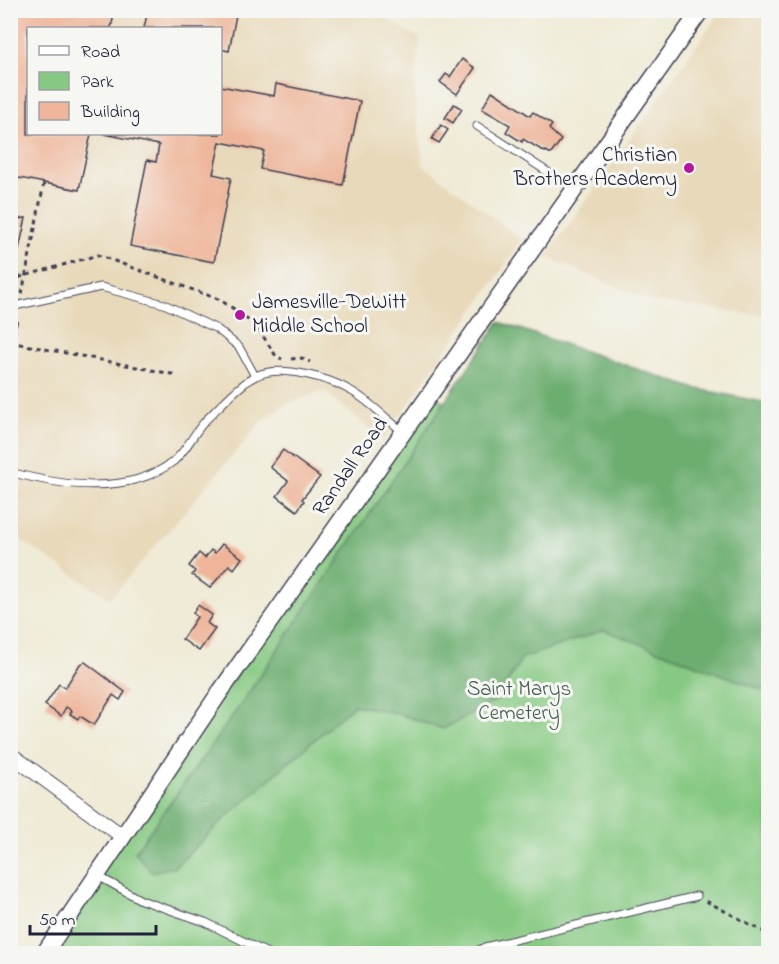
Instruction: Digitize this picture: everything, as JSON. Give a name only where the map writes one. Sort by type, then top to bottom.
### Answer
[{"type":"street","name":"Randall Road","points":[[44,954],[122,836],[700,10]]},
{"type":"street","points":[[10,754],[122,836]]},
{"type":"lane","points":[[477,126],[574,189]]},
{"type":"lane","points":[[15,307],[101,287],[164,304],[217,329],[238,346],[255,376]]},
{"type":"lane","points":[[10,472],[44,482],[86,486],[138,478],[174,460],[206,419],[255,376],[279,371],[306,375],[352,391],[403,432]]},
{"type":"lane","points":[[96,875],[141,900],[205,922],[269,954]]},
{"type":"lane","points":[[471,954],[485,947],[697,896]]},
{"type":"path","points":[[44,183],[15,307],[12,342],[177,375]]},
{"type":"path","points":[[697,896],[768,934]]},
{"type":"shaded area","name":"Jamesville-DeWitt Middle School","points":[[10,11],[372,11],[420,38],[415,93],[423,165],[523,240],[383,440],[324,391],[284,405],[261,422],[110,599],[11,534]]},
{"type":"shaded area","name":"Christian Brothers Academy","points":[[721,11],[768,11],[768,316],[650,301],[546,257]]},
{"type":"green space","points":[[499,322],[693,388],[768,403],[768,692],[604,630],[522,658],[497,700],[443,729],[396,713],[354,705],[222,821],[175,867],[151,872],[135,852],[239,707]]},
{"type":"green space","name":"Saint Marys Cemetery","points":[[428,396],[768,502],[768,953],[44,954]]},
{"type":"building","points":[[10,10],[115,10],[111,27],[27,27],[27,135],[91,135],[79,190],[20,178],[10,185]]},
{"type":"building","points":[[148,10],[237,10],[229,51],[222,49],[222,27],[144,27]]},
{"type":"building","points":[[462,59],[475,68],[457,94],[440,82],[446,74],[450,77]]},
{"type":"building","points":[[276,84],[360,101],[343,185],[260,169],[264,151],[220,142],[213,174],[231,178],[214,262],[130,246],[147,160],[156,162],[159,145],[109,135],[222,135],[222,86],[274,96]]},
{"type":"building","points":[[492,91],[530,116],[533,112],[552,125],[549,129],[561,140],[551,154],[523,139],[522,142],[506,132],[510,125],[482,109]]},
{"type":"building","points":[[454,104],[462,109],[453,123],[445,118]]},
{"type":"building","points":[[441,125],[448,130],[439,143],[432,139]]},
{"type":"building","points":[[26,218],[17,258],[10,259],[10,220]]},
{"type":"building","points":[[283,450],[320,477],[302,499],[304,501],[297,511],[277,496],[288,481],[270,467]]},
{"type":"building","points":[[222,544],[242,558],[234,569],[229,565],[210,588],[192,575],[195,571],[189,566],[199,553],[205,558],[211,550],[215,553]]},
{"type":"building","points":[[198,605],[212,615],[207,623],[215,629],[199,651],[182,639],[197,617],[193,613]]},
{"type":"building","points":[[85,662],[125,692],[120,700],[113,695],[94,725],[80,716],[78,719],[70,714],[72,711],[66,707],[61,716],[45,705],[59,684],[65,688],[80,664]]},
{"type":"place","name":"Christian Brothers Academy","points":[[689,168]]},
{"type":"place","name":"Jamesville-DeWitt Middle School","points":[[240,315]]}]
